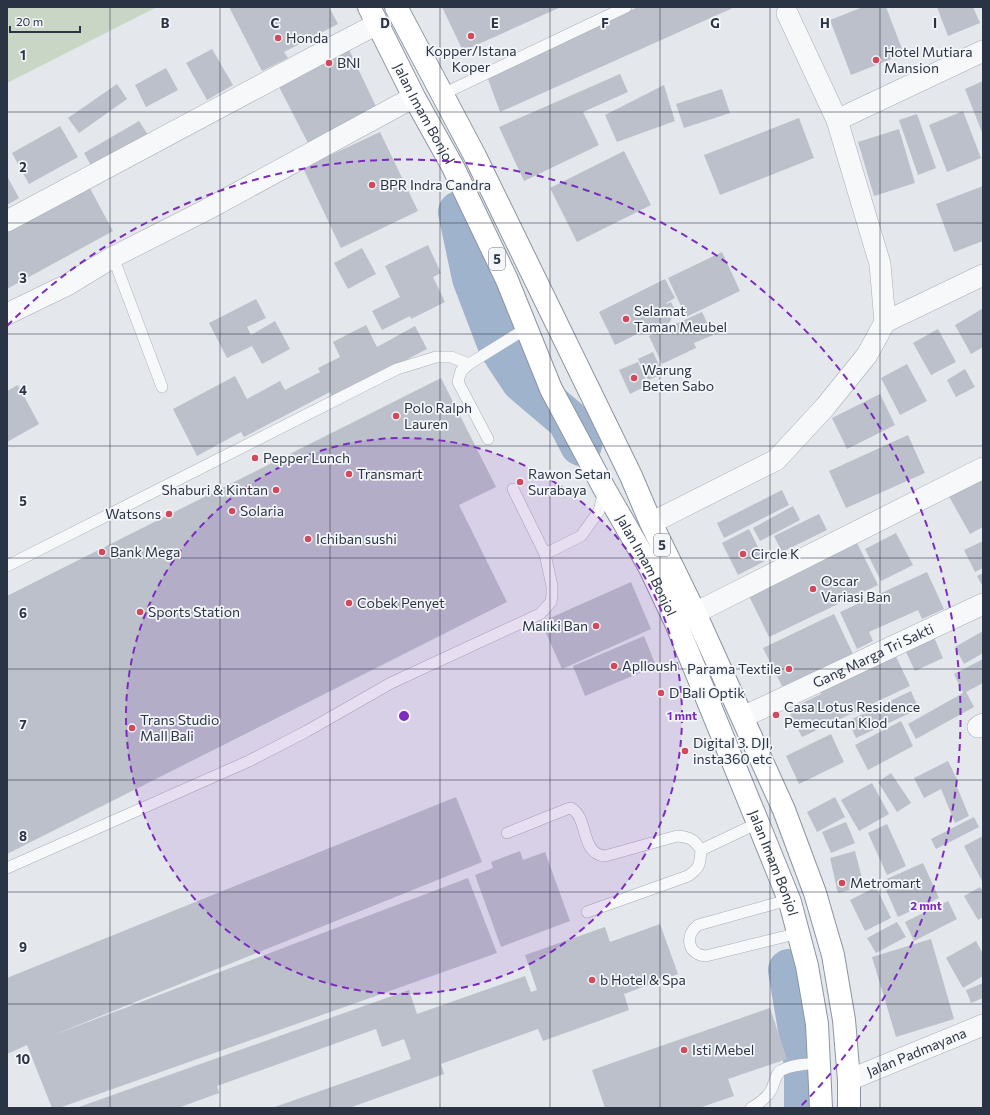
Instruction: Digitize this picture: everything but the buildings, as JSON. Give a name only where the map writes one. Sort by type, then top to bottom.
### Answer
[{"type":"highway","name":"Jalan Imam Bonjol","points":[[396,7],[475,156],[631,476],[651,523],[743,717],[784,810],[815,893],[833,955],[844,1020],[849,1080],[849,1108]]},
{"type":"highway","name":"Jalan Imam Bonjol","points":[[373,16],[410,99],[453,167],[507,280],[551,389],[604,490],[650,568],[676,623],[750,827],[783,903],[788,936],[807,966],[817,1024],[810,1064],[821,1108]]},
{"type":"highway","points":[[604,490],[631,476]]},
{"type":"street","points":[[651,523],[776,460],[825,407],[867,355],[885,322],[880,264],[837,120],[786,13]]},
{"type":"street","points":[[7,221],[312,58],[373,16]]},
{"type":"street","points":[[837,120],[983,51]]},
{"type":"street","points":[[7,314],[67,285],[113,258],[206,210],[410,99]]},
{"type":"street","points":[[885,322],[983,276]]},
{"type":"street","points":[[695,613],[983,468]]},
{"type":"street","name":"Gang Marga Tri Sakti","points":[[743,717],[983,604]]},
{"type":"street","name":"Jalan Padmayana","points":[[849,1080],[983,1025]]},
{"type":"lane","points":[[443,94],[626,7]]},
{"type":"lane","points":[[113,258],[162,387]]},
{"type":"lane","points":[[488,439],[458,382],[461,371],[469,364],[504,344],[527,328]]},
{"type":"lane","points":[[7,566],[397,369],[436,357],[451,358],[469,364]]},
{"type":"lane","points":[[7,868],[249,761],[307,731],[392,683],[540,614],[551,602],[552,586],[545,554],[513,489]]},
{"type":"lane","points":[[545,554],[582,536],[599,511],[604,490]]},
{"type":"lane","points":[[507,833],[571,808],[577,813],[591,848],[601,855],[606,856],[677,836],[688,837],[701,850],[700,862],[696,870],[688,876],[587,912]]},
{"type":"lane","points":[[701,850],[750,827]]},
{"type":"lane","points":[[783,903],[698,925],[690,934],[689,939],[691,947],[700,956],[706,956],[788,936]]},
{"type":"lane","points":[[751,1108],[758,1104],[771,1092],[775,1078],[780,1070],[792,1066],[810,1064]]},
{"type":"green space","points":[[7,7],[157,7],[7,83]]},
{"type":"waterway","points":[[459,212],[473,278],[499,346],[522,381],[568,420],[581,445]]},
{"type":"waterway","points":[[789,970],[805,1065],[805,1108]]},
{"type":"place","name":"Kopper/Istana Koper","points":[[471,36]]},
{"type":"place","name":"Honda","points":[[278,38]]},
{"type":"place","name":"Hotel Mutiara Mansion","points":[[876,60]]},
{"type":"place","name":"BNI","points":[[329,63]]},
{"type":"place","name":"BPR Indra Candra","points":[[372,185]]},
{"type":"place","name":"Selamat Taman Meubel","points":[[626,319]]},
{"type":"place","name":"Warung Beten Sabo","points":[[634,378]]},
{"type":"place","name":"Polo Ralph Lauren","points":[[396,416]]},
{"type":"place","name":"Pepper Lunch","points":[[255,458]]},
{"type":"place","name":"Transmart","points":[[349,474]]},
{"type":"place","name":"Rawon Setan Surabaya","points":[[520,482]]},
{"type":"place","name":"Shaburi & Kintan","points":[[276,490]]},
{"type":"place","name":"Solaria","points":[[232,511]]},
{"type":"place","name":"Watsons","points":[[169,514]]},
{"type":"place","name":"Ichiban sushi","points":[[308,539]]},
{"type":"place","name":"Bank Mega","points":[[102,552]]},
{"type":"place","name":"Circle K","points":[[743,554]]},
{"type":"place","name":"Oscar Variasi Ban","points":[[813,589]]},
{"type":"place","name":"Cobek Penyet","points":[[349,603]]},
{"type":"place","name":"Sports Station","points":[[140,612]]},
{"type":"place","name":"Maliki Ban","points":[[596,626]]},
{"type":"place","name":"Aplloush","points":[[614,666]]},
{"type":"place","name":"Parama Textile","points":[[789,669]]},
{"type":"place","name":"D Bali Optik","points":[[661,693]]},
{"type":"place","name":"Casa Lotus Residence Pemecutan Klod","points":[[776,715]]},
{"type":"place","name":"Trans Studio Mall Bali","points":[[132,728]]},
{"type":"place","name":"Digital 3. DJI, insta360 etc","points":[[685,751]]},
{"type":"place","name":"Metromart","points":[[842,883]]},
{"type":"place","name":"b Hotel & Spa","points":[[592,980]]},
{"type":"place","name":"Isti Mebel","points":[[684,1050]]}]
